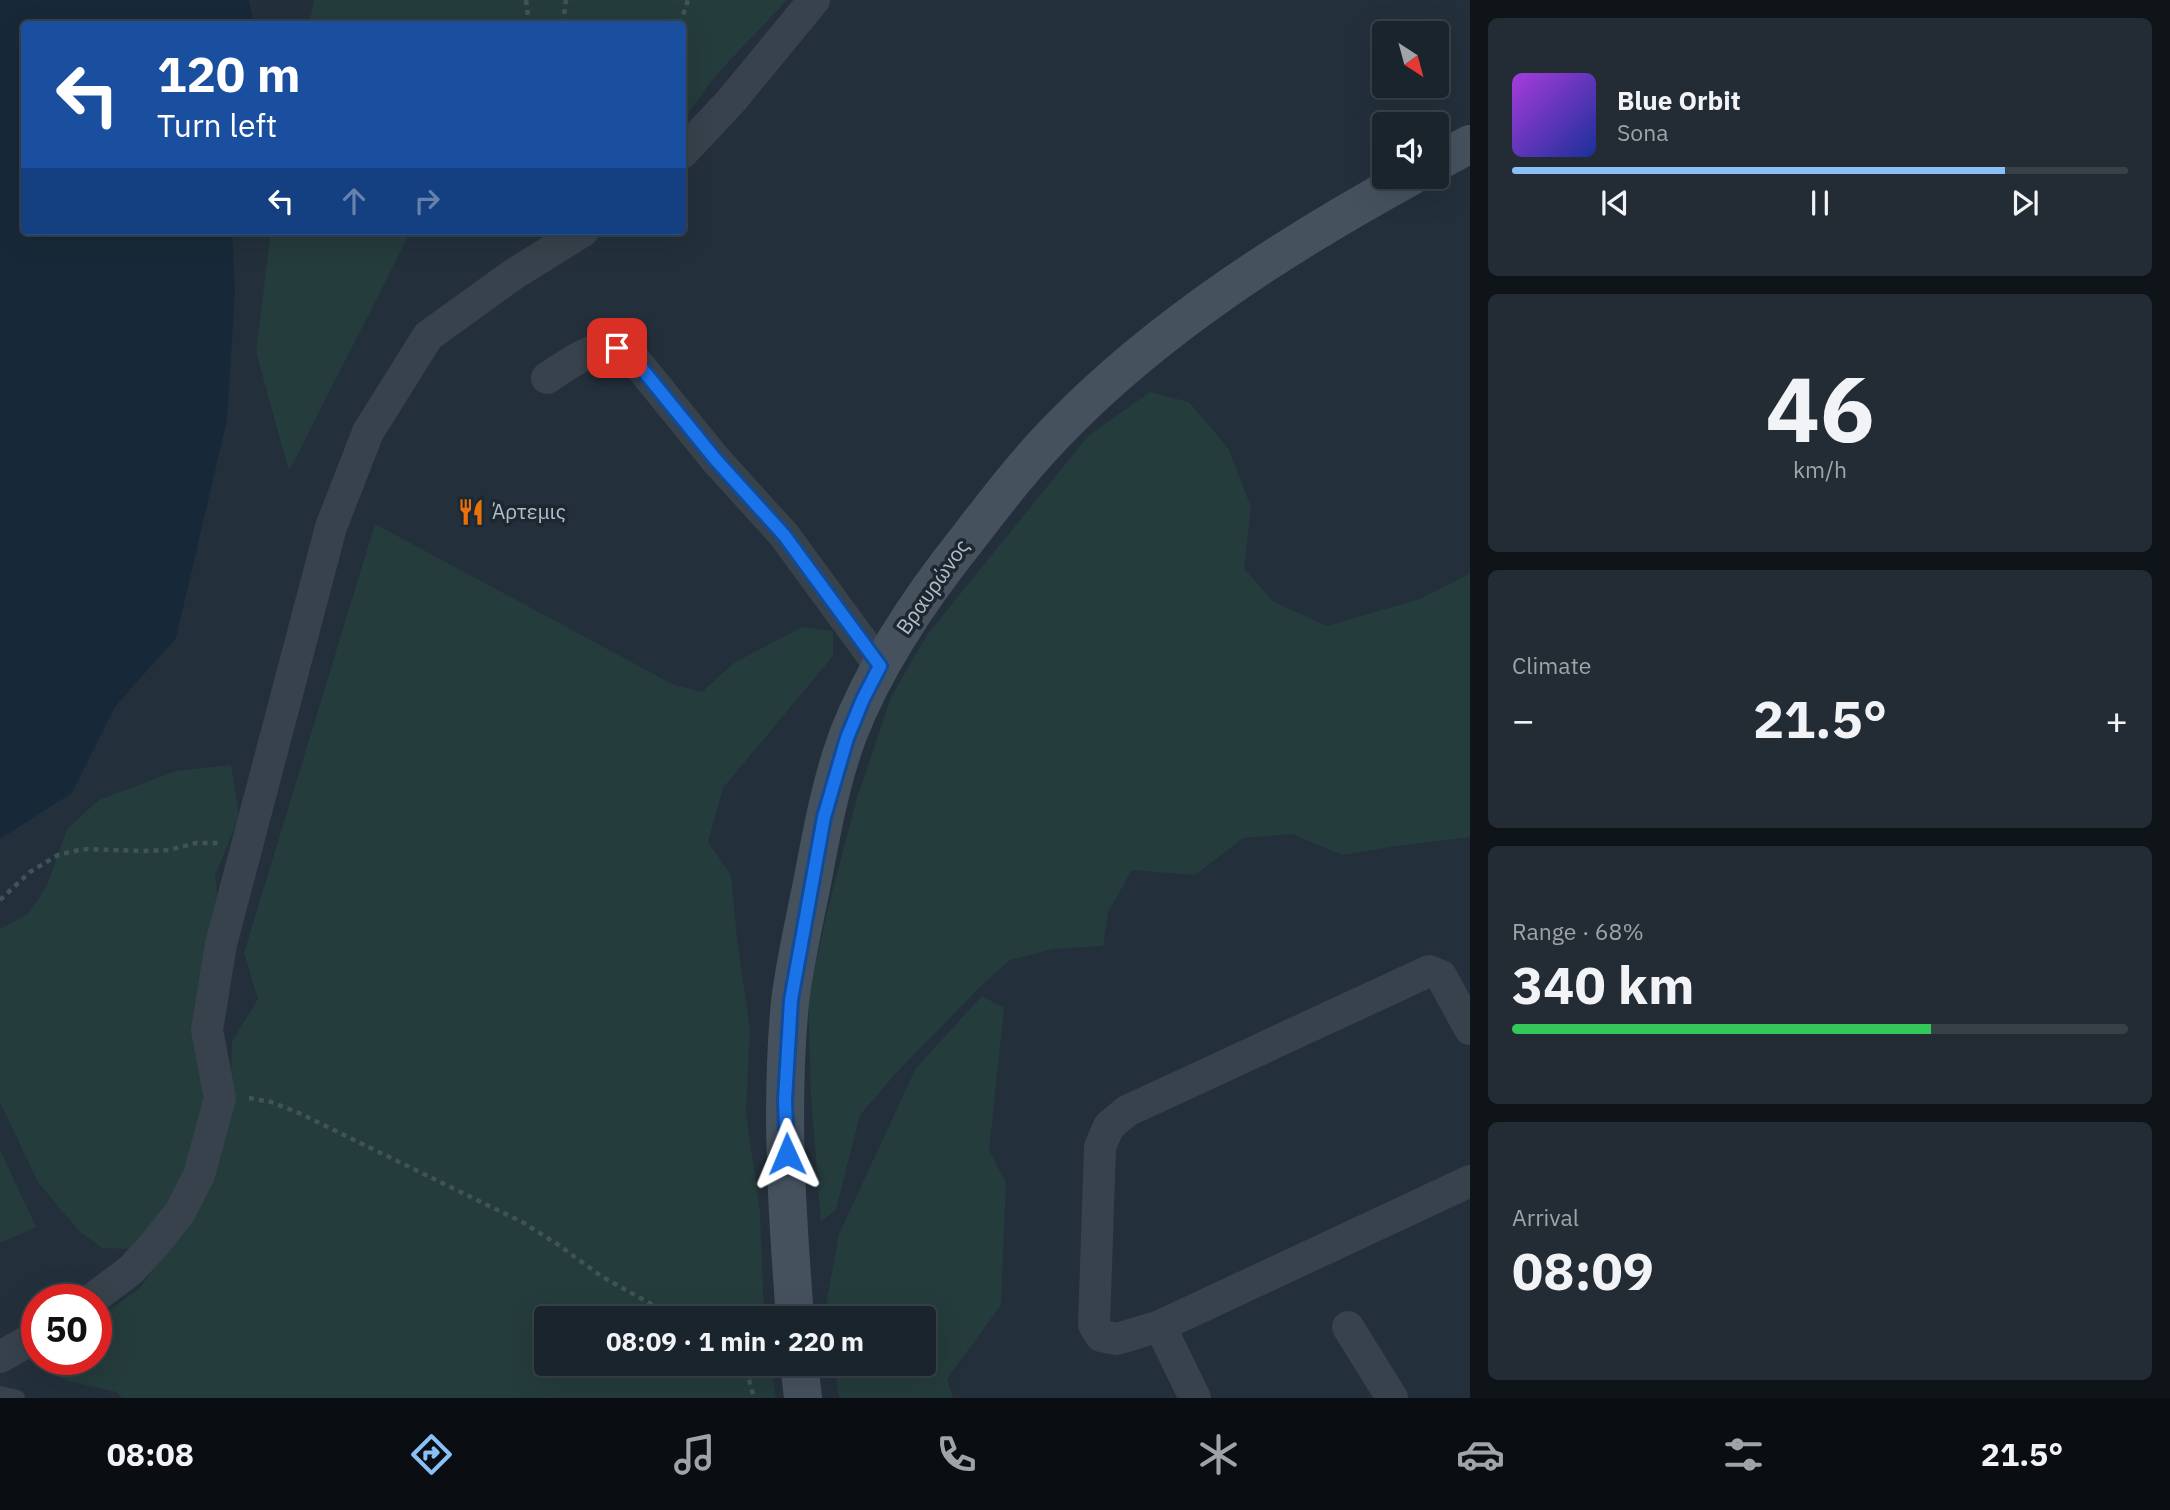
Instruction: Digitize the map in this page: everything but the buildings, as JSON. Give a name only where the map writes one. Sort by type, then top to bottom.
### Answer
[{"type":"main road","points":[[1449,155],[1470,144]]},
{"type":"main road","name":"Βραυρώνος","points":[[794,1306],[785,1100],[791,1000],[824,817],[847,738],[880,666],[902,628],[944,568],[1041,447],[1088,400],[1154,343],[1266,264],[1349,210],[1388,189]]},
{"type":"main road","points":[[800,1376],[803,1398]]},
{"type":"street","points":[[686,149],[731,102],[814,0]]},
{"type":"street","points":[[112,1285],[131,1270],[154,1245],[180,1212],[199,1175],[220,1098],[207,1030],[221,944],[331,527],[368,432],[428,336],[514,274],[577,235]]},
{"type":"street","points":[[547,378],[599,349],[617,348],[634,359],[716,460],[784,535],[880,666]]},
{"type":"street","points":[[1470,1029],[1441,976],[1429,971],[1128,1111],[1109,1126],[1100,1147],[1094,1325],[1101,1336],[1117,1339],[1160,1326],[1470,1181]]},
{"type":"street","points":[[1160,1326],[1195,1398]]},
{"type":"street","points":[[1348,1327],[1392,1398]]},
{"type":"street","points":[[0,1357],[21,1345]]},
{"type":"lane","points":[[0,1394],[17,1398]]},
{"type":"path","points":[[526,0],[528,21]]},
{"type":"path","points":[[563,21],[566,0]]},
{"type":"path","points":[[681,21],[688,0]]},
{"type":"path","points":[[0,900],[30,872],[58,855],[83,849],[143,851],[169,850],[196,843],[247,843]]},
{"type":"path","points":[[220,1098],[243,1097],[271,1102],[299,1113],[524,1223],[601,1276],[655,1306]]},
{"type":"path","points":[[746,1376],[754,1398]]},
{"type":"green space","points":[[314,0],[787,0],[717,74],[686,116],[686,21],[310,21]]},
{"type":"green space","points":[[271,235],[409,235],[289,471],[256,352]]},
{"type":"green space","points":[[1150,392],[1189,402],[1228,448],[1251,507],[1244,569],[1274,602],[1327,626],[1420,599],[1470,574],[1470,837],[1342,855],[1292,834],[1243,838],[1195,875],[1132,870],[1108,912],[1103,946],[1053,949],[1010,960],[897,1072],[860,1115],[836,1209],[821,1222],[811,1095],[808,999],[856,801],[891,697],[927,635],[1088,436]]},
{"type":"green space","points":[[375,524],[674,685],[702,692],[734,663],[802,627],[833,631],[833,656],[723,788],[708,842],[731,875],[750,1029],[746,1113],[760,1212],[764,1306],[534,1306],[534,1376],[772,1376],[776,1398],[122,1398],[117,1392],[67,1381],[57,1375],[112,1375],[112,1308],[139,1289],[170,1248],[231,1080],[232,1042],[258,999],[244,953]]},
{"type":"green space","points":[[231,765],[239,816],[215,876],[218,902],[211,1096],[195,1168],[135,1249],[102,1248],[79,1231],[38,1182],[0,1102],[0,929],[28,914],[47,886],[67,829],[99,800],[176,771]]},
{"type":"green space","points":[[982,996],[1004,1008],[989,1151],[1006,1182],[1001,1305],[947,1379],[953,1398],[839,1398],[836,1376],[936,1376],[936,1306],[826,1305],[839,1234],[916,1068]]},
{"type":"green space","points":[[0,1150],[36,1227],[0,1243]]},
{"type":"water","points":[[0,0],[249,0],[253,21],[21,21],[21,235],[232,235],[235,290],[227,420],[176,638],[115,707],[72,793],[0,839]]},
{"type":"place","name":"Άρτεμις","points":[[471,512]]},
{"type":"route","points":[[617,348],[634,359],[716,460],[784,535],[880,666],[847,738],[824,817],[791,1000],[785,1100],[787,1154]]}]
